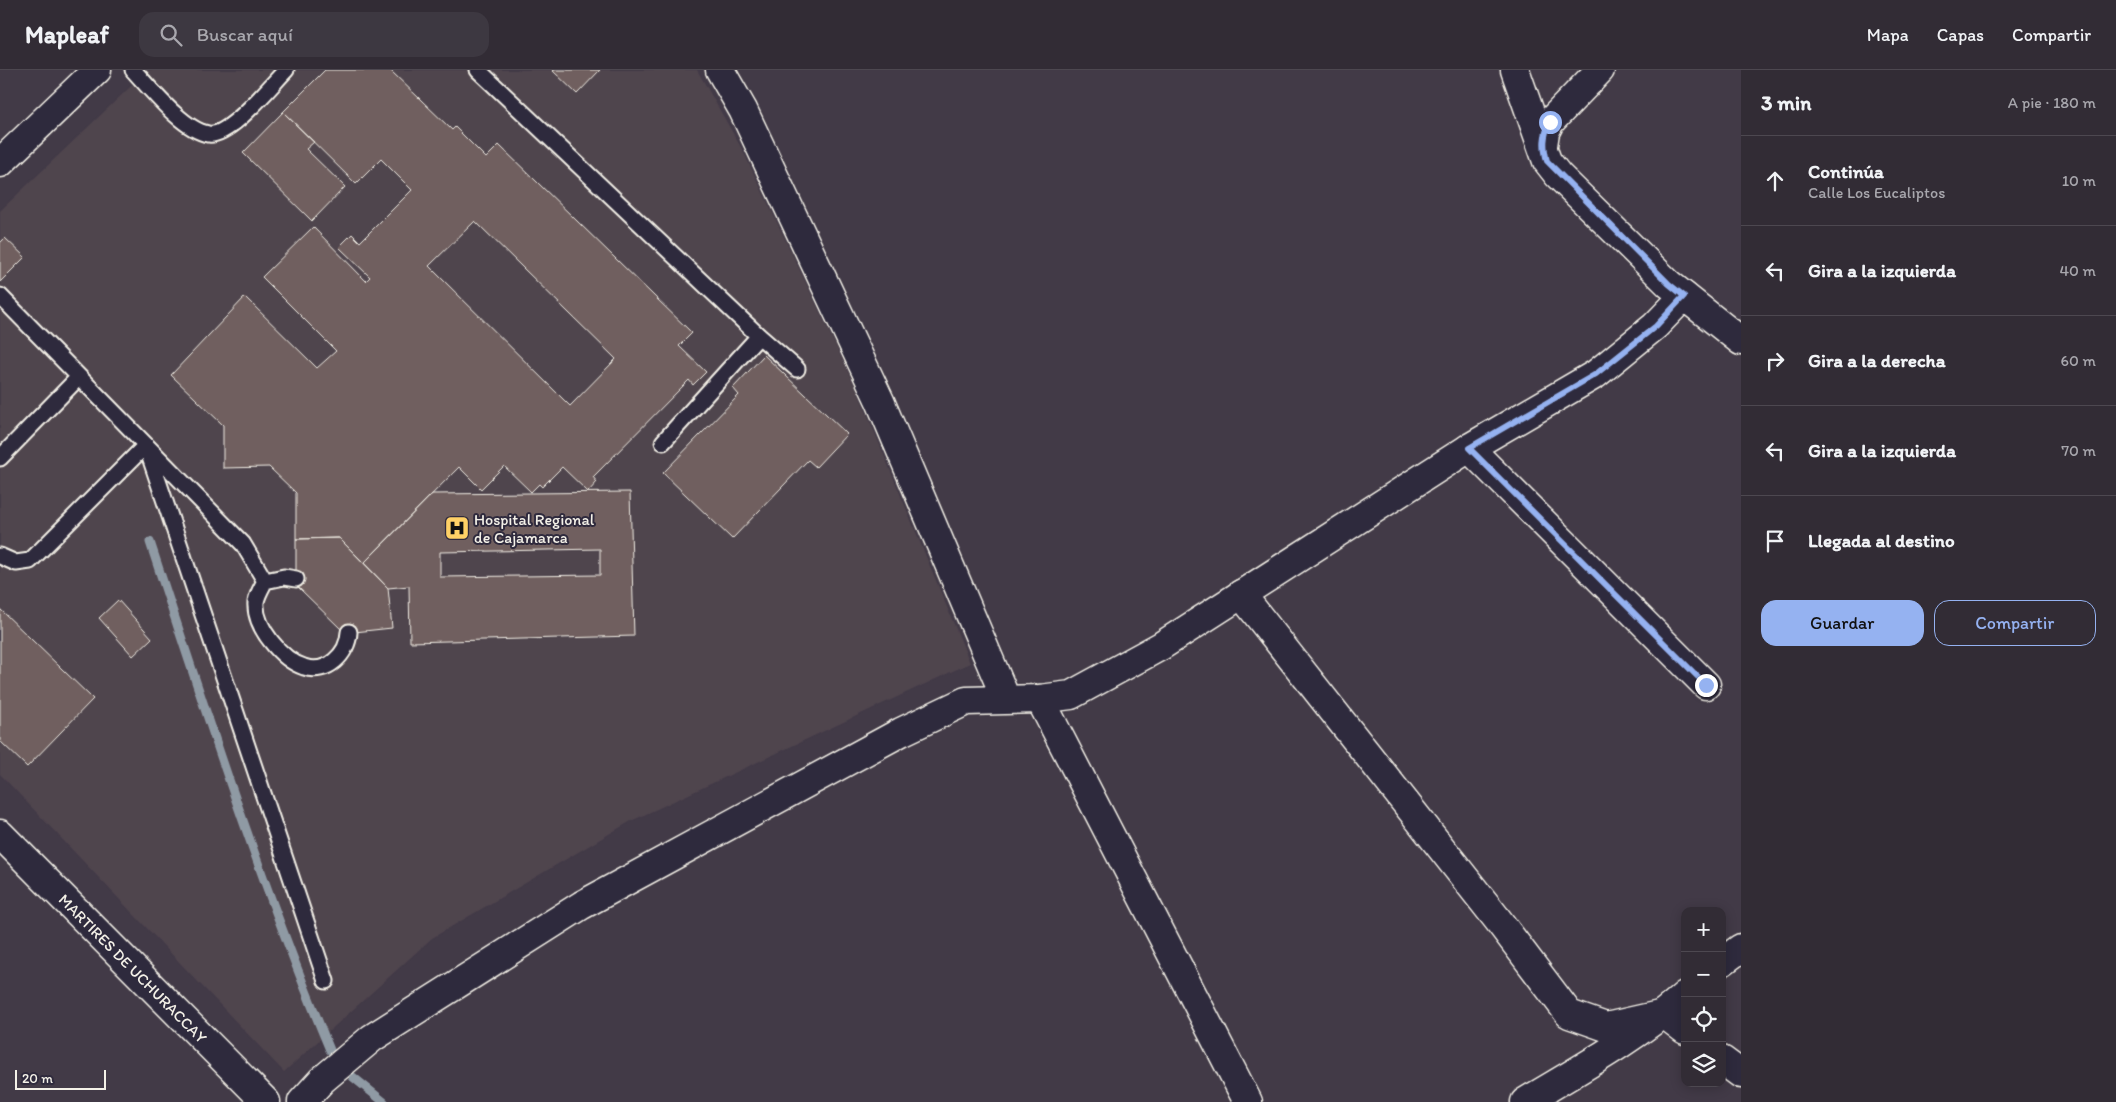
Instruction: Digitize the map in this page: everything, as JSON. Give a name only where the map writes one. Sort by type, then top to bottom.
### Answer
[{"type":"street","points":[[0,163],[97,70]]},
{"type":"street","points":[[720,70],[748,118],[880,401],[1006,698]]},
{"type":"street","points":[[1515,70],[1543,145],[1547,161],[1669,284],[1741,341]]},
{"type":"street","points":[[1543,145],[1545,132],[1550,122],[1600,70]]},
{"type":"street","points":[[302,1102],[322,1080],[372,1038],[582,906],[910,728],[966,701],[1006,698],[1040,699],[1071,695],[1161,646],[1469,448],[1596,374],[1656,326],[1684,296]]},
{"type":"street","points":[[1469,448],[1706,685]]},
{"type":"street","points":[[1241,594],[1498,920],[1569,1014],[1606,1027],[1664,1014],[1681,1027]]},
{"type":"street","points":[[1040,699],[1248,1102]]},
{"type":"street","name":"MARTIRES DE UCHURACCAY","points":[[0,834],[266,1102]]},
{"type":"street","points":[[1726,959],[1741,948]]},
{"type":"street","points":[[1525,1102],[1598,1058],[1664,1014],[1682,997]]},
{"type":"street","points":[[1726,1063],[1741,1074]]},
{"type":"lane","points":[[133,70],[191,127],[209,135],[224,130],[238,120],[286,70]]},
{"type":"lane","points":[[478,70],[759,336],[797,369]]},
{"type":"lane","points":[[2,304],[79,377],[243,544],[265,580]]},
{"type":"lane","points":[[663,442],[759,336]]},
{"type":"lane","points":[[0,458],[79,377]]},
{"type":"lane","points":[[0,556],[16,563],[30,561],[146,445]]},
{"type":"lane","points":[[146,445],[326,981]]},
{"type":"lane","points":[[265,580],[284,577],[296,579]]},
{"type":"lane","points":[[265,580],[256,601],[257,616],[266,634],[288,658],[305,668],[324,667],[338,658],[348,644],[349,632]]},
{"type":"shaded area","name":"Hospital Regional de Cajamarca","points":[[148,70],[697,70],[743,151],[858,392],[970,663],[631,821],[432,938],[284,1072],[0,774],[0,211]]},
{"type":"building","points":[[325,70],[390,70],[452,130],[455,127],[486,158],[499,145],[692,333],[679,346],[706,372],[693,385],[689,380],[593,477],[597,482],[588,492],[562,467],[542,487],[539,484],[531,492],[504,466],[481,489],[459,467],[364,563],[339,538],[296,539],[296,493],[269,467],[223,468],[223,425],[171,375],[245,297],[317,368],[336,351],[262,277],[313,227],[366,281],[370,277],[339,247],[352,234],[360,242],[412,190],[381,159],[356,184],[283,112]],"holes":[[[475,221],[616,359],[570,406],[429,266]]]},
{"type":"building","points":[[552,70],[600,70],[577,94]]},
{"type":"building","points":[[283,112],[314,142],[306,149],[345,187],[312,221],[243,153]]},
{"type":"building","points":[[5,238],[25,257],[0,282],[0,243]]},
{"type":"building","points":[[764,355],[847,434],[816,467],[808,460],[732,539],[663,473],[739,395],[733,388]]},
{"type":"building","points":[[630,492],[634,636],[410,642],[409,586],[388,588],[364,563],[432,494]],"holes":[[[600,549],[600,575],[440,577],[440,552]]]},
{"type":"building","points":[[339,538],[388,588],[392,628],[345,633],[296,585],[296,539]]},
{"type":"building","points":[[118,600],[152,638],[133,656],[99,618]]},
{"type":"building","points":[[0,609],[93,699],[27,767],[0,741]]},
{"type":"waterway","points":[[150,542],[257,862],[330,1050]]},
{"type":"waterway","points":[[353,1077],[384,1102]]},
{"type":"place","name":"Hospital Regional de Cajamarca","points":[[457,528]]},
{"type":"route","points":[[1550,122],[1545,132],[1543,145],[1547,161],[1669,284],[1684,296],[1656,326],[1596,374],[1469,448],[1706,685]]}]
